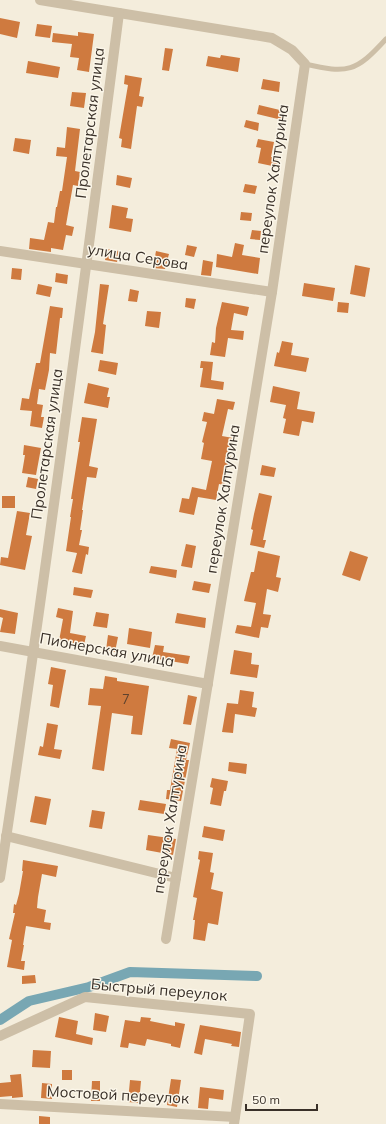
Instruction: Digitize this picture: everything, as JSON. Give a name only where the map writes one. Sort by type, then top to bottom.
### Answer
[{"type":"street","points":[[40,0],[272,38],[292,50],[305,64]]},
{"type":"street","name":"Пролетарская улица","points":[[0,878],[87,264],[119,14]]},
{"type":"street","name":"переулок Халтурина","points":[[166,938],[272,292],[305,64]]},
{"type":"street","name":"улица Серова","points":[[0,251],[272,292]]},
{"type":"street","name":"Пионерская улица","points":[[0,646],[208,684]]},
{"type":"street","points":[[6,836],[176,878]]},
{"type":"street","name":"Быстрый переулок","points":[[0,1036],[85,997],[250,1014],[235,1121]]},
{"type":"street","name":"Мостовой переулок","points":[[0,1104],[235,1121]]},
{"type":"lane","points":[[305,64],[328,69],[351,69],[367,60],[386,40]]},
{"type":"building","points":[[0,18],[20,22],[17,38],[0,34]]},
{"type":"building","points":[[37,24],[52,26],[50,38],[35,36]]},
{"type":"building","points":[[78,32],[94,34],[89,72],[77,70],[79,58],[70,57],[72,44],[52,42],[53,33],[78,36]]},
{"type":"building","points":[[165,48],[173,49],[169,71],[162,70]]},
{"type":"building","points":[[221,55],[240,58],[238,72],[206,66],[208,56],[220,58]]},
{"type":"building","points":[[28,61],[60,67],[58,78],[26,73]]},
{"type":"building","points":[[125,75],[142,78],[139,96],[144,97],[142,107],[137,106],[131,149],[121,147],[122,139],[119,138],[128,85],[124,84]]},
{"type":"building","points":[[263,79],[280,82],[279,92],[261,89]]},
{"type":"building","points":[[72,92],[86,93],[84,108],[70,106]]},
{"type":"building","points":[[259,105],[284,111],[282,120],[257,114]]},
{"type":"building","points":[[246,120],[259,123],[258,131],[244,127]]},
{"type":"building","points":[[67,127],[80,129],[75,171],[80,172],[78,186],[73,185],[66,225],[74,227],[72,236],[66,235],[63,250],[51,248],[51,252],[29,249],[30,238],[44,240],[48,222],[54,223],[60,191],[62,191],[67,157],[56,156],[57,147],[65,148]]},
{"type":"building","points":[[15,138],[31,140],[29,154],[13,151]]},
{"type":"building","points":[[258,139],[274,142],[271,157],[278,158],[277,167],[258,163],[261,148],[256,147]]},
{"type":"building","points":[[117,175],[132,178],[130,188],[116,185]]},
{"type":"building","points":[[245,184],[257,186],[255,194],[243,192]]},
{"type":"building","points":[[112,205],[128,208],[126,218],[133,219],[131,232],[109,228]]},
{"type":"building","points":[[241,212],[252,213],[251,221],[240,220]]},
{"type":"building","points":[[252,230],[261,231],[260,240],[250,239]]},
{"type":"building","points":[[235,243],[244,245],[242,255],[260,258],[258,274],[216,267],[217,254],[232,257]]},
{"type":"building","points":[[187,245],[197,247],[194,257],[185,255]]},
{"type":"building","points":[[107,249],[119,251],[117,262],[105,260]]},
{"type":"building","points":[[156,251],[169,254],[165,269],[153,268]]},
{"type":"building","points":[[203,260],[213,262],[211,276],[201,275]]},
{"type":"building","points":[[355,265],[370,268],[365,297],[350,294]]},
{"type":"building","points":[[12,268],[22,269],[21,280],[11,279]]},
{"type":"building","points":[[56,273],[68,275],[67,284],[55,282]]},
{"type":"building","points":[[304,283],[335,288],[333,301],[302,296]]},
{"type":"building","points":[[38,284],[52,287],[50,297],[36,294]]},
{"type":"building","points":[[100,284],[109,285],[103,324],[106,325],[103,354],[91,352],[95,332]]},
{"type":"building","points":[[130,289],[139,291],[137,302],[128,301]]},
{"type":"building","points":[[186,298],[196,299],[194,309],[185,307]]},
{"type":"building","points":[[222,302],[249,307],[247,316],[234,313],[231,330],[244,331],[243,340],[228,338],[225,357],[210,355],[212,342],[215,343],[216,328]]},
{"type":"building","points":[[338,302],[349,303],[348,313],[337,312]]},
{"type":"building","points":[[50,306],[63,308],[62,318],[60,318],[56,354],[50,353],[49,370],[45,390],[39,389],[37,404],[43,405],[41,417],[44,417],[42,428],[30,426],[32,411],[20,410],[22,398],[29,399],[36,363],[40,363]]},
{"type":"building","points":[[147,311],[161,312],[159,328],[145,326]]},
{"type":"building","points":[[282,341],[293,343],[291,355],[309,358],[306,372],[274,366],[277,352],[279,353]]},
{"type":"building","points":[[100,360],[118,363],[116,375],[98,371]]},
{"type":"building","points":[[201,361],[213,362],[211,380],[224,382],[223,390],[200,387],[203,368],[200,368]]},
{"type":"building","points":[[88,383],[109,388],[107,397],[110,397],[108,408],[84,403]]},
{"type":"building","points":[[273,386],[300,392],[297,409],[315,412],[313,423],[302,421],[299,436],[283,433],[286,419],[283,418],[286,405],[270,402]]},
{"type":"building","points":[[217,399],[235,402],[233,410],[228,409],[222,436],[233,438],[229,456],[231,456],[224,485],[219,484],[216,500],[198,497],[194,515],[179,512],[182,498],[189,499],[192,487],[206,490],[212,461],[201,459],[204,443],[202,442],[207,422],[202,421],[204,412],[214,414]]},
{"type":"building","points":[[82,417],[97,419],[89,466],[98,468],[96,478],[87,477],[82,510],[80,530],[82,530],[79,545],[89,547],[82,574],[72,572],[77,553],[66,551],[73,499],[71,499],[80,442],[78,442]]},
{"type":"building","points":[[24,445],[41,448],[36,475],[22,473],[25,455],[23,455]]},
{"type":"building","points":[[262,465],[276,468],[274,477],[260,475]]},
{"type":"building","points":[[28,477],[38,479],[36,489],[26,487]]},
{"type":"building","points":[[259,493],[272,496],[263,540],[266,540],[264,548],[250,545],[253,530],[251,529]]},
{"type":"building","points":[[2,496],[15,496],[15,508],[2,508]]},
{"type":"building","points":[[17,511],[30,513],[26,535],[32,536],[25,570],[0,565],[1,557],[8,558]]},
{"type":"building","points":[[186,544],[196,546],[192,568],[181,566]]},
{"type":"building","points":[[258,551],[280,556],[276,577],[281,578],[278,592],[267,589],[263,614],[271,615],[268,628],[261,627],[259,638],[235,633],[237,625],[251,627],[256,603],[244,601],[251,572],[254,572]]},
{"type":"building","points":[[350,551],[368,557],[360,581],[342,575]]},
{"type":"building","points":[[151,566],[177,570],[176,578],[149,573]]},
{"type":"building","points":[[194,581],[211,584],[209,593],[192,590]]},
{"type":"building","points":[[74,587],[93,590],[91,598],[73,595]]},
{"type":"building","points":[[58,608],[73,611],[70,633],[86,636],[84,645],[59,641],[63,619],[56,617]]},
{"type":"building","points":[[0,609],[18,613],[15,634],[0,632],[3,618],[0,617]]},
{"type":"building","points":[[96,612],[109,614],[107,628],[93,626]]},
{"type":"building","points":[[177,613],[206,618],[205,628],[175,623]]},
{"type":"building","points":[[129,628],[152,632],[150,648],[127,644]]},
{"type":"building","points":[[108,635],[118,637],[115,652],[106,650]]},
{"type":"building","points":[[155,645],[164,646],[163,652],[190,656],[188,664],[152,658]]},
{"type":"building","points":[[234,650],[252,653],[251,664],[259,665],[257,678],[230,674]]},
{"type":"building","points":[[51,667],[66,670],[59,708],[50,706],[53,685],[48,684]]},
{"type":"building","points":[[105,676],[117,678],[117,681],[149,686],[142,735],[131,734],[133,716],[112,713],[104,771],[92,769],[101,706],[88,705],[90,688],[103,689]]},
{"type":"building","points":[[240,690],[254,692],[252,707],[257,708],[255,717],[235,714],[233,733],[222,732],[227,703],[238,704]]},
{"type":"building","points":[[188,695],[197,697],[191,725],[183,724]]},
{"type":"building","points":[[47,723],[58,725],[54,749],[62,750],[60,759],[38,755],[40,746],[43,747]]},
{"type":"building","points":[[171,739],[190,743],[186,760],[189,760],[181,801],[166,799],[167,790],[170,790],[177,749],[169,748]]},
{"type":"building","points":[[229,762],[247,764],[246,774],[228,771]]},
{"type":"building","points":[[212,778],[228,781],[221,806],[210,804],[213,788],[210,787]]},
{"type":"building","points":[[35,796],[51,799],[46,825],[30,822]]},
{"type":"building","points":[[140,800],[166,804],[164,814],[138,810]]},
{"type":"building","points":[[92,810],[105,812],[102,829],[89,827]]},
{"type":"building","points":[[204,826],[225,830],[223,841],[202,837]]},
{"type":"building","points":[[148,835],[176,839],[173,855],[146,850]]},
{"type":"building","points":[[199,851],[213,853],[210,872],[214,873],[211,889],[223,892],[218,925],[208,923],[205,941],[193,939],[195,920],[193,920],[197,898],[193,897],[200,860],[198,859]]},
{"type":"building","points":[[23,860],[58,866],[56,877],[42,874],[37,908],[46,910],[44,922],[51,923],[50,930],[26,926],[21,961],[25,961],[24,970],[7,967],[12,940],[9,939],[15,913],[13,913],[14,904],[16,905],[19,894],[23,871]]},
{"type":"building","points":[[35,975],[36,983],[22,984],[22,976]]},
{"type":"building","points":[[95,1013],[109,1016],[106,1032],[93,1030]]},
{"type":"building","points":[[59,1017],[78,1021],[76,1034],[93,1038],[92,1045],[55,1037]]},
{"type":"building","points":[[141,1017],[151,1018],[150,1021],[175,1026],[175,1022],[185,1024],[180,1048],[171,1046],[171,1044],[147,1039],[145,1046],[129,1043],[128,1048],[120,1047],[125,1020],[140,1022]]},
{"type":"building","points":[[200,1025],[241,1032],[239,1047],[231,1046],[232,1044],[205,1039],[202,1055],[194,1053]]},
{"type":"building","points":[[33,1050],[51,1051],[50,1068],[32,1067]]},
{"type":"building","points":[[62,1070],[72,1070],[72,1080],[62,1080]]},
{"type":"building","points":[[21,1074],[23,1097],[0,1097],[0,1083],[11,1082],[10,1075]]},
{"type":"building","points":[[171,1079],[181,1080],[177,1107],[167,1105]]},
{"type":"building","points":[[130,1080],[141,1081],[139,1103],[128,1102]]},
{"type":"building","points":[[92,1081],[100,1081],[100,1101],[91,1101]]},
{"type":"building","points":[[42,1083],[52,1084],[52,1099],[41,1098]]},
{"type":"building","points":[[200,1087],[224,1090],[223,1100],[209,1098],[208,1109],[198,1108]]},
{"type":"building","points":[[39,1116],[50,1117],[50,1124],[39,1124]]},
{"type":"waterway","points":[[0,1020],[29,1001],[89,987],[130,972],[257,976]]}]
